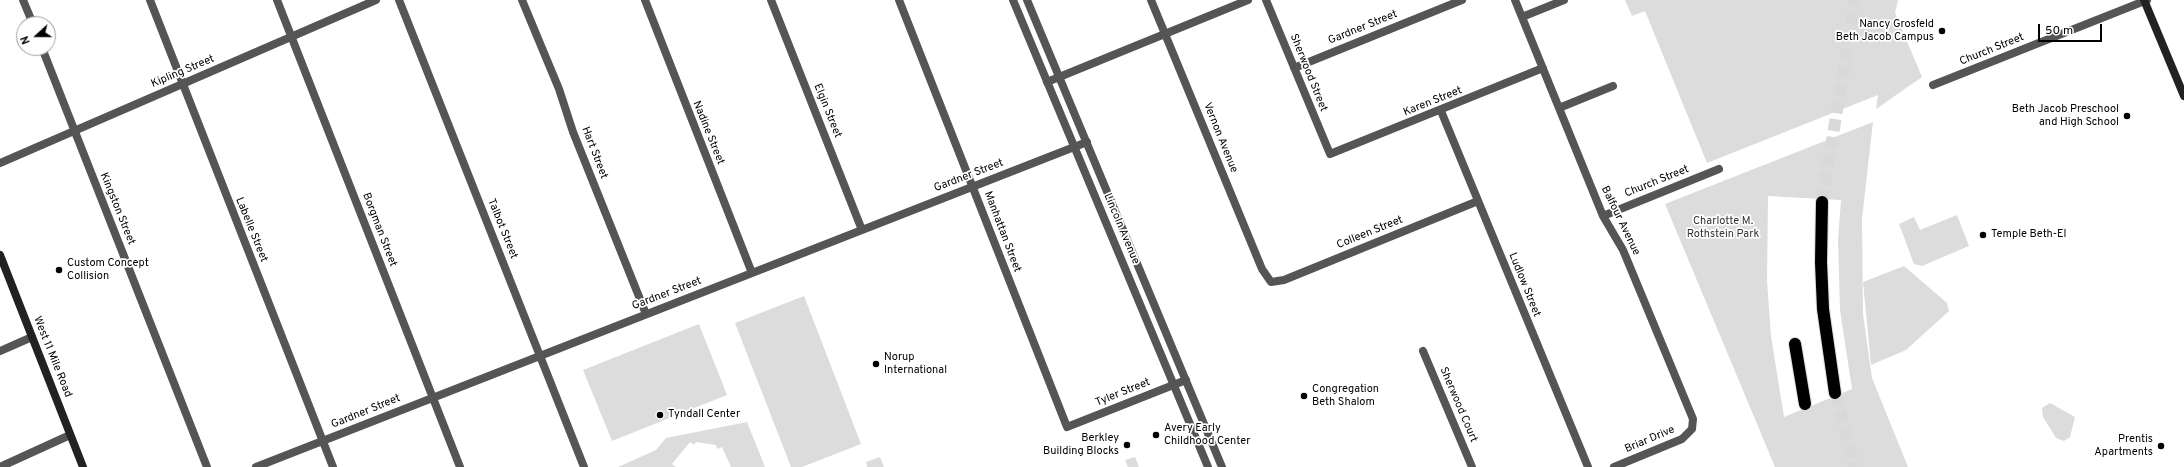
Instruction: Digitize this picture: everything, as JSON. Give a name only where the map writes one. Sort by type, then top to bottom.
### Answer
[{"type":"highway","points":[[1822,202],[1821,262],[1823,309],[1835,393]]},
{"type":"highway","points":[[1795,344],[1806,404]]},
{"type":"main road","points":[[2145,0],[2184,96]]},
{"type":"main road","name":"West 11 Mile Road","points":[[0,255],[83,467]]},
{"type":"street","points":[[23,0],[29,16]]},
{"type":"street","name":"Labelle Street","points":[[150,0],[333,467]]},
{"type":"street","name":"Borgman Street","points":[[277,0],[460,467]]},
{"type":"street","name":"Kipling Street","points":[[0,163],[376,0]]},
{"type":"street","name":"Talbot Street","points":[[399,0],[584,467]]},
{"type":"street","name":"Hart Street","points":[[522,0],[557,84],[574,132],[646,314]]},
{"type":"street","name":"Nadine Street","points":[[646,0],[752,273]]},
{"type":"street","name":"Elgin Street","points":[[771,0],[862,230]]},
{"type":"street","name":"Manhattan Street","points":[[899,0],[1067,427]]},
{"type":"street","name":"Lincoln Avenue","points":[[1013,0],[1208,467]]},
{"type":"street","name":"Lincoln Avenue","points":[[1027,0],[1222,467]]},
{"type":"street","name":"Vernon Avenue","points":[[1151,0],[1262,269],[1271,282]]},
{"type":"street","points":[[1047,82],[1248,0]]},
{"type":"street","name":"Sherwood Street","points":[[1266,0],[1330,154]]},
{"type":"street","name":"Gardner Street","points":[[1294,68],[1462,0]]},
{"type":"street","name":"Balfour Avenue","points":[[1515,0],[1603,216],[1623,250],[1693,418],[1692,429]]},
{"type":"street","points":[[1522,17],[1564,0]]},
{"type":"street","name":"Church Street","points":[[1934,85],[2145,0]]},
{"type":"street","name":"Kingston Street","points":[[45,56],[207,467]]},
{"type":"street","name":"Karen Street","points":[[1330,154],[1441,111],[1543,68]]},
{"type":"street","points":[[1559,108],[1613,86]]},
{"type":"street","name":"Ludlow Street","points":[[1441,111],[1588,467]]},
{"type":"street","name":"Gardner Street","points":[[256,467],[1087,142]]},
{"type":"street","name":"Church Street","points":[[1603,216],[1719,169]]},
{"type":"street","name":"Colleen Street","points":[[1271,282],[1284,280],[1478,201]]},
{"type":"street","points":[[0,351],[32,337]]},
{"type":"street","name":"Sherwood Court","points":[[1423,351],[1472,467]]},
{"type":"street","name":"Tyler Street","points":[[1067,427],[1186,380]]},
{"type":"street","name":"Briar Drive","points":[[1614,467],[1682,439],[1692,429]]},
{"type":"street","points":[[1195,434],[1206,430]]},
{"type":"street","points":[[0,467],[70,434]]},
{"type":"green space","points":[[1625,0],[1898,0],[1895,13],[1922,77],[1876,109],[1878,95],[1707,163],[1645,11],[1632,16]]},
{"type":"green space","name":"Charlotte M. Rothstein Park","points":[[1873,122],[1862,219],[1863,314],[1872,378],[1908,467],[1775,467],[1665,204]],"holes":[[[1768,196],[1841,200],[1838,240],[1840,310],[1852,389],[1784,417],[1771,336],[1767,281]]]},
{"type":"green space","points":[[1957,215],[1969,246],[1922,266],[1914,264],[1899,224],[1914,217],[1920,230]]},
{"type":"green space","points":[[1904,266],[1947,303],[1949,311],[1906,350],[1871,365],[1863,282]]},
{"type":"green space","points":[[804,296],[861,444],[802,467],[791,467],[735,323]]},
{"type":"green space","points":[[699,324],[727,395],[612,441],[583,370]]},
{"type":"green space","points":[[2050,403],[2075,417],[2070,437],[2064,441],[2056,438],[2043,417],[2042,408]]},
{"type":"green space","points":[[747,422],[765,467],[731,467],[722,447],[717,449],[716,445],[696,442],[694,445],[690,442],[672,464],[676,467],[618,467],[656,450],[666,438]]},
{"type":"green space","points":[[880,457],[884,467],[867,467],[866,462]]},
{"type":"green space","points":[[1135,457],[1139,467],[1128,467],[1125,460]]},
{"type":"tunnel","points":[[1822,202],[1855,0]]},
{"type":"tunnel","points":[[1835,393],[1854,467]]},
{"type":"place","name":"Nancy Grosfeld Beth Jacob Campus","points":[[1942,31]]},
{"type":"place","name":"Beth Jacob Preschool and High School","points":[[2127,116]]},
{"type":"place","name":"Temple Beth-El","points":[[1983,235]]},
{"type":"place","name":"Custom Concept Collision","points":[[59,270]]},
{"type":"place","name":"Norup International","points":[[876,364]]},
{"type":"place","name":"Congregation Beth Shalom","points":[[1304,396]]},
{"type":"place","name":"Tyndall Center","points":[[660,415]]},
{"type":"place","name":"Avery Early Childhood Center","points":[[1156,435]]},
{"type":"place","name":"Berkley Building Blocks","points":[[1127,445]]},
{"type":"place","name":"Prentis Apartments","points":[[2161,446]]}]
